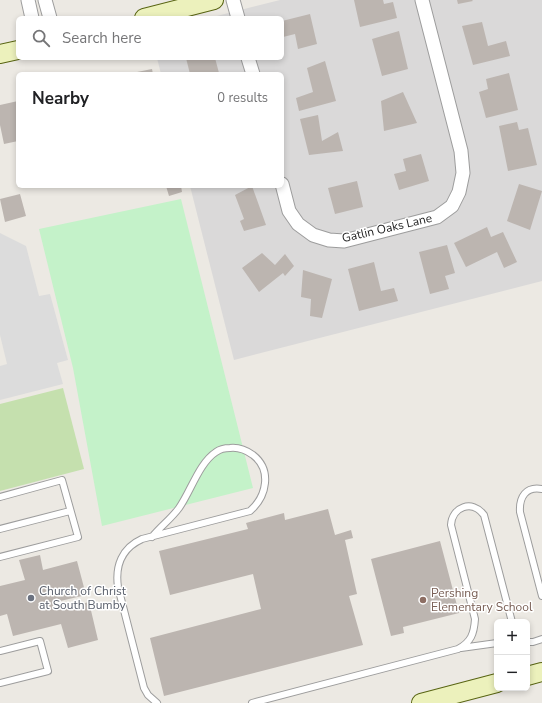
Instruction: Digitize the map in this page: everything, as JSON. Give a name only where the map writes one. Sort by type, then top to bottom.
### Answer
[{"type":"street","points":[[28,0],[32,16]]},
{"type":"street","points":[[45,0],[49,16]]},
{"type":"street","points":[[152,16],[214,0]]},
{"type":"street","points":[[233,0],[237,16]]},
{"type":"street","name":"Gatlin Oaks Lane","points":[[283,188],[289,211],[298,224],[313,235],[329,240],[344,241],[437,216],[452,206],[459,192],[463,173],[461,151],[422,0]]},
{"type":"street","points":[[0,54],[16,50]]},
{"type":"street","points":[[249,60],[252,72]]},
{"type":"street","points":[[530,675],[542,672]]},
{"type":"street","points":[[421,703],[494,684]]},
{"type":"lane","points":[[152,537],[174,515],[206,461],[217,451],[230,448],[242,449],[250,452],[256,457],[264,472],[264,490],[256,506],[250,511],[138,541],[132,545],[121,558],[117,569],[118,587],[144,688],[148,695],[157,703]]},
{"type":"lane","points":[[0,497],[62,480],[78,537],[0,557]]},
{"type":"lane","points":[[542,489],[537,488],[529,490],[520,501],[520,512],[542,596]]},
{"type":"lane","points":[[458,649],[465,645],[470,639],[473,633],[475,619],[451,525],[452,516],[465,506],[476,508],[484,515],[511,619]]},
{"type":"lane","points":[[0,529],[70,511]]},
{"type":"lane","points":[[530,642],[542,639]]},
{"type":"lane","points":[[0,650],[40,641],[48,671],[0,683]]},
{"type":"lane","points":[[252,703],[458,649],[494,643]]},
{"type":"shaded area","points":[[280,0],[542,0],[542,281],[234,360],[191,188],[284,188],[284,72],[160,72],[158,60],[284,60],[284,16],[217,16]]},
{"type":"shaded area","points":[[0,233],[26,246],[39,296],[50,294],[68,360],[57,363],[63,384],[0,400],[0,366],[7,364],[0,335]]},
{"type":"green space","points":[[181,199],[253,488],[102,526],[73,368],[39,229]]},
{"type":"green space","points":[[63,388],[84,469],[0,491],[0,404]]},
{"type":"building","points":[[354,0],[383,0],[384,4],[393,2],[397,18],[360,27]]},
{"type":"building","points":[[457,0],[472,0],[473,1],[458,4]]},
{"type":"building","points":[[310,14],[317,44],[298,49],[295,34],[284,37],[284,20]]},
{"type":"building","points":[[482,22],[488,46],[506,41],[510,56],[473,65],[462,26]]},
{"type":"building","points":[[399,31],[408,69],[382,76],[372,39]]},
{"type":"building","points":[[186,60],[216,60],[219,72],[190,72]]},
{"type":"building","points":[[325,61],[336,101],[299,111],[296,98],[313,92],[307,68]]},
{"type":"building","points":[[152,69],[153,72],[137,72]]},
{"type":"building","points":[[509,73],[518,110],[486,118],[479,92],[488,89],[486,79]]},
{"type":"building","points":[[403,92],[417,123],[384,131],[381,101]]},
{"type":"building","points":[[16,101],[16,141],[4,144],[0,125],[0,105]]},
{"type":"building","points":[[318,115],[322,141],[338,132],[343,151],[309,155],[300,119]]},
{"type":"building","points":[[517,122],[519,130],[528,128],[537,165],[508,171],[499,126]]},
{"type":"building","points":[[421,154],[429,181],[399,190],[394,174],[406,171],[403,159]]},
{"type":"building","points":[[357,181],[363,207],[335,214],[328,188]]},
{"type":"building","points":[[519,184],[542,191],[530,230],[507,221]]},
{"type":"building","points":[[167,188],[181,188],[182,192],[169,196]]},
{"type":"building","points":[[248,188],[253,188],[266,225],[244,231],[240,221],[244,219],[235,195]]},
{"type":"building","points":[[20,194],[26,216],[5,222],[0,199]]},
{"type":"building","points":[[487,227],[491,237],[503,232],[517,262],[504,268],[497,252],[466,267],[454,243]]},
{"type":"building","points":[[447,245],[455,273],[445,276],[449,289],[430,294],[419,252]]},
{"type":"building","points":[[262,253],[275,265],[285,254],[294,266],[285,276],[283,273],[259,292],[242,268]]},
{"type":"building","points":[[374,262],[381,291],[394,288],[398,301],[359,311],[348,269]]},
{"type":"building","points":[[303,270],[332,279],[322,318],[310,316],[311,299],[301,297]]},
{"type":"building","points":[[328,509],[335,535],[351,530],[353,538],[345,540],[357,594],[349,596],[363,645],[164,696],[150,638],[261,609],[253,574],[170,595],[159,551],[248,529],[246,523],[284,513],[285,520]]},
{"type":"building","points":[[440,541],[459,613],[403,627],[404,633],[391,636],[371,559]]},
{"type":"building","points":[[40,555],[43,570],[77,561],[86,595],[56,602],[58,610],[89,602],[98,640],[68,648],[61,624],[13,636],[7,614],[0,616],[0,586],[25,580],[19,560]]},
{"type":"place","name":"Church of Christ at South Bumby","points":[[31,598]]},
{"type":"place","name":"Pershing Elementary School","points":[[423,600]]}]
